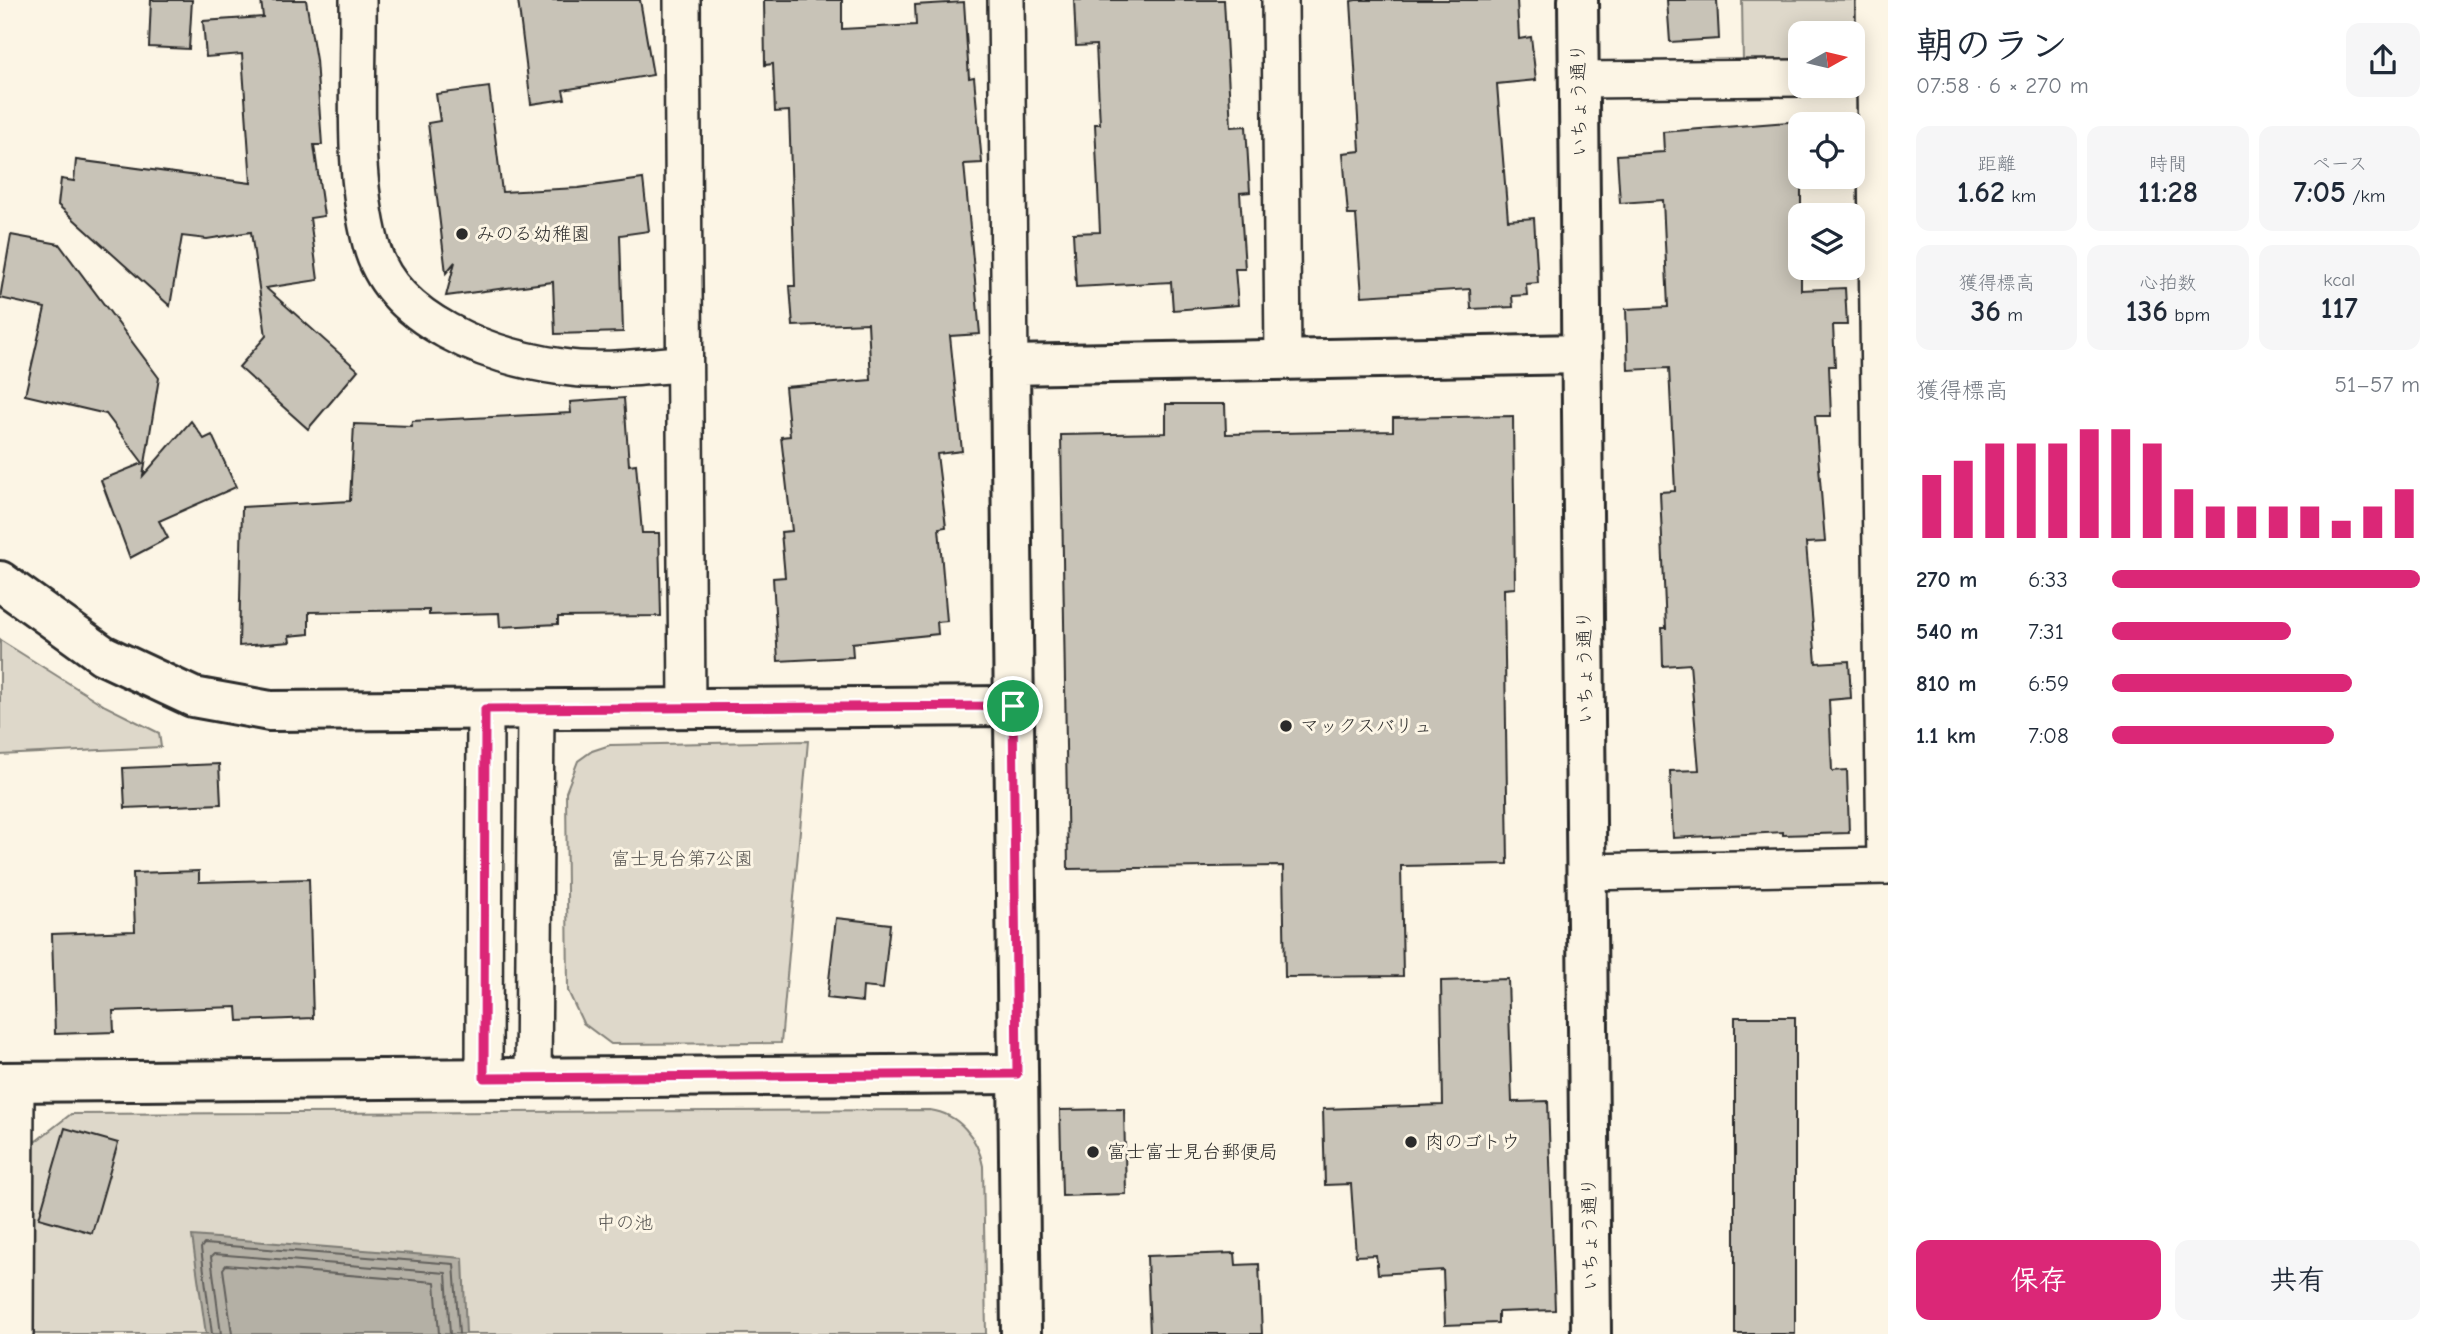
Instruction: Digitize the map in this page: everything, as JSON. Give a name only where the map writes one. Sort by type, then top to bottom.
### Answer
[{"type":"street","points":[[358,0],[359,169],[371,246],[389,282],[415,311],[463,338],[509,356],[564,368],[684,364]]},
{"type":"street","points":[[682,0],[687,708]]},
{"type":"street","points":[[1006,0],[1021,1334]]},
{"type":"street","points":[[1280,0],[1283,360]]},
{"type":"street","name":"いちょう通り","points":[[1578,0],[1591,1334]]},
{"type":"street","points":[[1586,872],[1887,866],[1872,77],[1874,0]]},
{"type":"street","points":[[1579,80],[1788,78]]},
{"type":"street","points":[[1010,365],[1582,354]]},
{"type":"street","points":[[0,581],[103,655],[193,698],[270,711],[1013,706]]},
{"type":"street","points":[[484,1078],[485,709]]},
{"type":"street","points":[[533,1078],[536,709]]},
{"type":"street","points":[[15,1334],[8,1082],[1017,1074]]},
{"type":"green space","points":[[1742,0],[1857,0],[1858,21],[1788,21],[1788,62],[1743,63]]},
{"type":"green space","points":[[0,640],[105,706],[159,733],[161,747],[0,755]]},
{"type":"green space","name":"富士見台第7公園","points":[[808,741],[781,1043],[611,1044],[583,1023],[568,991],[566,792],[578,761],[592,751],[610,745]]},
{"type":"green space","name":"中の池","points":[[930,1110],[950,1116],[965,1129],[977,1146],[983,1166],[986,1334],[30,1334],[31,1145],[71,1114]]},
{"type":"water","points":[[192,1236],[463,1258],[466,1334],[206,1334]]},
{"type":"building","points":[[151,0],[192,0],[189,49],[149,47]]},
{"type":"building","points":[[261,0],[306,0],[316,60],[322,145],[314,145],[324,216],[310,218],[318,280],[266,288],[358,370],[308,429],[239,367],[266,336],[251,232],[207,239],[182,236],[170,306],[58,205],[61,179],[74,181],[76,160],[251,183],[242,54],[206,57],[203,21],[263,17]]},
{"type":"building","points":[[518,0],[640,0],[653,75],[563,90],[565,99],[531,104]]},
{"type":"building","points":[[764,0],[842,0],[842,29],[916,25],[915,5],[964,2],[969,78],[974,77],[982,163],[964,164],[980,334],[950,336],[962,451],[937,454],[946,527],[939,528],[947,621],[937,622],[938,634],[852,643],[853,657],[778,661],[773,578],[785,577],[781,532],[792,531],[781,437],[790,436],[785,387],[871,380],[868,323],[793,326],[790,286],[795,286],[789,111],[775,112],[773,64],[765,65]]},
{"type":"building","points":[[1074,0],[1224,0],[1231,127],[1246,126],[1250,192],[1240,193],[1245,269],[1235,269],[1238,305],[1173,310],[1171,282],[1076,287],[1073,233],[1100,232],[1095,124],[1100,124],[1096,45],[1076,46]]},
{"type":"building","points":[[1517,0],[1519,39],[1531,37],[1536,80],[1497,84],[1508,220],[1534,218],[1538,283],[1526,284],[1527,295],[1512,296],[1513,307],[1471,309],[1470,289],[1362,296],[1356,215],[1348,215],[1343,153],[1360,151],[1351,1]]},
{"type":"building","points":[[1667,0],[1717,0],[1719,39],[1670,42]]},
{"type":"building","points":[[489,87],[502,192],[578,188],[643,179],[649,231],[620,235],[623,332],[555,334],[553,282],[446,296],[455,262],[446,273],[428,123],[440,121],[436,94]]},
{"type":"building","points":[[1788,122],[1788,189],[1801,189],[1801,203],[1788,203],[1788,280],[1801,280],[1801,290],[1845,288],[1847,325],[1833,325],[1835,366],[1829,366],[1831,416],[1815,416],[1825,542],[1806,543],[1816,663],[1849,661],[1851,698],[1829,700],[1832,771],[1847,770],[1849,833],[1783,835],[1783,832],[1673,838],[1670,771],[1699,770],[1690,664],[1663,666],[1662,628],[1666,628],[1660,492],[1675,491],[1669,368],[1628,370],[1626,309],[1668,307],[1663,200],[1620,203],[1617,155],[1664,152],[1663,132]]},
{"type":"building","points":[[11,235],[59,244],[159,378],[143,476],[191,421],[204,439],[212,435],[236,487],[159,521],[168,538],[130,558],[101,480],[143,463],[106,414],[25,395],[45,308],[0,298]]},
{"type":"building","points":[[624,398],[629,465],[636,464],[642,533],[659,533],[661,616],[558,617],[558,624],[500,627],[499,613],[429,615],[429,610],[309,612],[309,634],[289,636],[290,642],[239,646],[242,507],[350,501],[354,424],[411,426],[412,421],[571,413],[570,402]]},
{"type":"building","name":"マックスバリュ","points":[[1166,404],[1225,404],[1226,434],[1393,431],[1393,418],[1513,416],[1515,588],[1504,589],[1508,864],[1401,866],[1403,976],[1285,977],[1283,866],[1068,869],[1061,435],[1166,433]]},
{"type":"building","points":[[219,764],[221,804],[125,808],[123,768]]},
{"type":"building","points":[[199,871],[199,882],[309,879],[313,1018],[238,1021],[237,1007],[113,1011],[114,1032],[55,1034],[52,934],[135,931],[133,873]]},
{"type":"building","points":[[836,918],[890,924],[883,989],[863,987],[862,1002],[827,998]]},
{"type":"building","points":[[1508,979],[1512,1102],[1548,1101],[1555,1310],[1498,1312],[1498,1323],[1445,1325],[1443,1270],[1378,1274],[1376,1255],[1356,1256],[1351,1184],[1325,1185],[1323,1109],[1443,1105],[1441,981]]},
{"type":"building","points":[[1735,1017],[1795,1017],[1795,1334],[1735,1334]]},
{"type":"building","name":"富士富士見台郵便局","points":[[1124,1109],[1126,1194],[1062,1196],[1060,1110]]},
{"type":"building","points":[[65,1128],[118,1143],[92,1233],[39,1218]]},
{"type":"building","points":[[1235,1253],[1236,1265],[1259,1264],[1262,1334],[1150,1334],[1147,1256]]},
{"type":"place","name":"みのる幼稚園","points":[[462,234]]},
{"type":"place","name":"マックスバリュ","points":[[1286,726]]},
{"type":"place","name":"肉のゴトウ","points":[[1411,1142]]},
{"type":"place","name":"富士富士見台郵便局","points":[[1093,1152]]},
{"type":"route","points":[[1013,706],[1017,1074],[484,1078],[485,709],[1013,706]]}]
